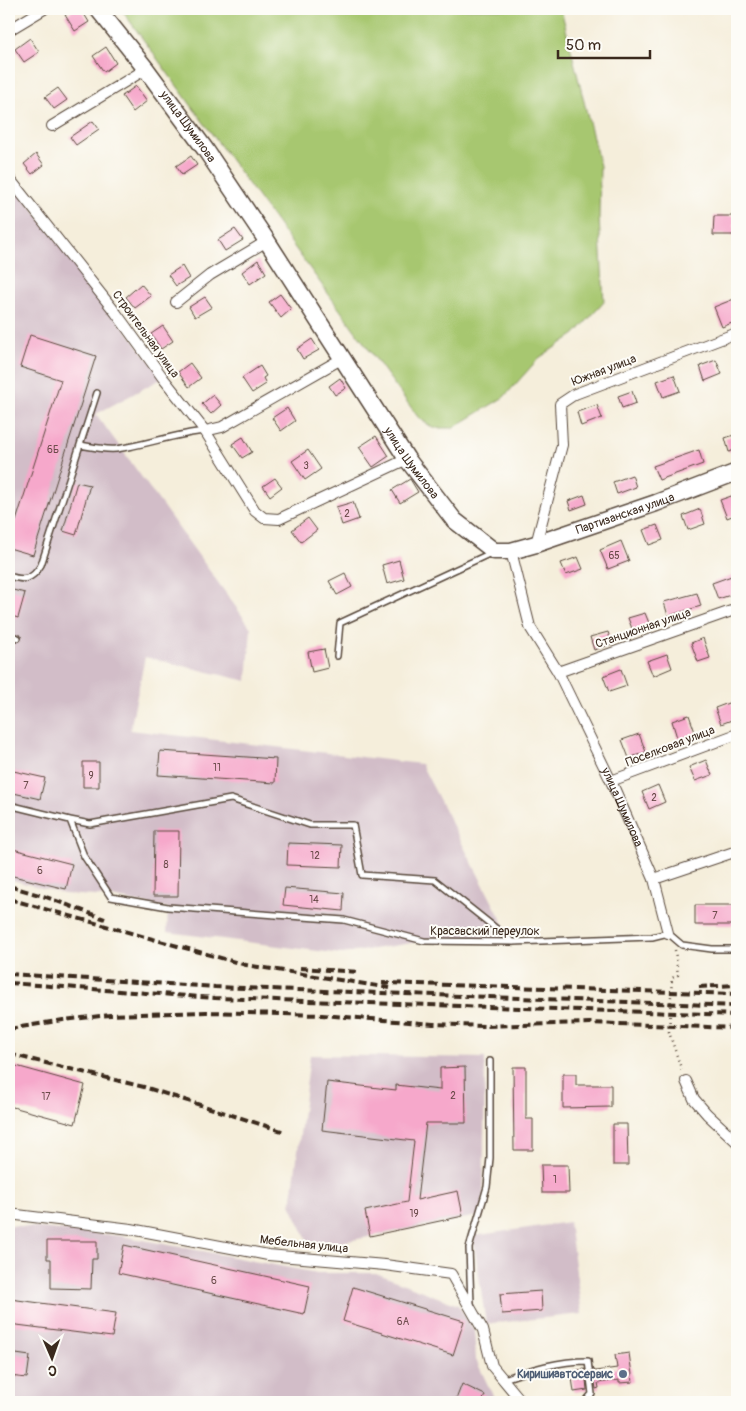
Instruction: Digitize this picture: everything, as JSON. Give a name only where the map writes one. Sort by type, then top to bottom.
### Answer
[{"type":"main road","name":"улица Шумилова","points":[[98,9],[146,69],[205,149],[267,241],[407,459],[454,520],[494,551]]},
{"type":"main road","name":"Партизанская улица","points":[[511,551],[656,503],[737,472]]},
{"type":"main road","points":[[494,551],[511,551]]},
{"type":"street","points":[[9,30],[44,9]]},
{"type":"street","points":[[52,126],[146,69]]},
{"type":"street","name":"Строительная улица","points":[[9,178],[116,313],[163,378],[205,431],[255,511],[264,518],[279,519],[407,459]]},
{"type":"street","points":[[176,302],[210,275],[267,241]]},
{"type":"street","name":"Южная улица","points":[[536,544],[562,446],[560,404],[575,394],[737,333]]},
{"type":"street","points":[[205,431],[222,427],[342,358]]},
{"type":"street","name":"улица Шумилова","points":[[511,551],[530,627],[558,672],[611,782],[654,879],[668,933]]},
{"type":"street","name":"Станционная улица","points":[[558,672],[737,609]]},
{"type":"street","name":"Поселковая улица","points":[[611,782],[737,734]]},
{"type":"street","points":[[654,879],[737,850]]},
{"type":"street","points":[[686,1081],[694,1099],[737,1142]]},
{"type":"street","name":"Мебельная улица","points":[[9,1214],[131,1229],[268,1255],[385,1265],[450,1274],[483,1330],[492,1366],[522,1402]]},
{"type":"lane","points":[[9,576],[20,579],[29,578],[36,573],[41,565],[97,393]]},
{"type":"lane","points":[[80,445],[114,449],[187,432],[205,431]]},
{"type":"lane","points":[[337,656],[340,623],[494,551]]},
{"type":"lane","points":[[9,635],[18,638]]},
{"type":"lane","points":[[9,805],[90,824],[231,799],[310,825],[353,825],[362,875],[434,880],[513,942]]},
{"type":"lane","name":"Красавский переулок","points":[[70,820],[84,856],[111,897],[168,907],[344,920],[424,941],[513,942],[652,937],[668,933]]},
{"type":"lane","points":[[668,933],[682,946],[737,949]]},
{"type":"lane","points":[[471,1310],[469,1248],[487,1187],[490,1158],[490,1062]]},
{"type":"lane","points":[[503,1379],[544,1366],[570,1361],[588,1361],[592,1394],[585,1402]]},
{"type":"path","points":[[668,933],[675,951],[678,975],[672,978],[668,1032],[686,1081]]},
{"type":"shaded area","points":[[9,178],[163,378],[96,414],[251,628],[247,681],[145,657],[130,730],[421,764],[513,942],[424,941],[342,954],[167,932],[168,908],[111,897],[64,894],[9,879]]},
{"type":"shaded area","points":[[310,1055],[485,1058],[483,1215],[311,1248],[291,1206]]},
{"type":"shaded area","points":[[569,1222],[582,1314],[486,1324],[473,1236]]},
{"type":"shaded area","points":[[9,1225],[122,1236],[317,1273],[376,1273],[458,1305],[474,1330],[476,1360],[496,1402],[9,1402]]},
{"type":"green space","points":[[121,9],[561,9],[600,166],[599,218],[604,302],[575,334],[539,358],[504,397],[453,428],[433,428],[418,417]]},
{"type":"building","points":[[75,9],[81,9],[89,22],[75,31],[65,15]]},
{"type":"building","points":[[30,38],[39,52],[24,62],[15,49]]},
{"type":"building","points":[[106,47],[116,63],[104,72],[93,56]]},
{"type":"building","points":[[136,86],[147,101],[133,112],[122,96]]},
{"type":"building","points":[[58,88],[67,100],[54,109],[45,97]]},
{"type":"building","points":[[93,121],[99,129],[76,145],[70,137]]},
{"type":"building","points":[[36,154],[44,165],[32,174],[24,164]]},
{"type":"building","points":[[191,156],[197,165],[182,175],[176,166]]},
{"type":"building","points":[[714,216],[734,216],[734,235],[713,235]]},
{"type":"building","points":[[235,229],[243,240],[225,251],[218,240]]},
{"type":"building","points":[[258,260],[266,273],[250,284],[242,272]]},
{"type":"building","points":[[182,266],[189,278],[176,286],[168,275]]},
{"type":"building","points":[[141,284],[151,296],[135,308],[126,297]]},
{"type":"building","points":[[280,294],[291,309],[281,318],[269,302]]},
{"type":"building","points":[[205,297],[212,307],[195,317],[189,307]]},
{"type":"building","points":[[734,299],[737,309],[737,321],[722,327],[714,307]]},
{"type":"building","points":[[163,326],[173,341],[161,349],[151,334]]},
{"type":"building","points":[[30,335],[96,356],[33,555],[9,548],[9,519],[16,521],[61,380],[20,367]]},
{"type":"building","points":[[312,339],[319,350],[303,359],[297,349]]},
{"type":"building","points":[[716,360],[722,374],[705,381],[700,366]]},
{"type":"building","points":[[190,363],[201,378],[189,387],[178,372]]},
{"type":"building","points":[[260,366],[266,376],[263,378],[266,384],[252,393],[242,378]]},
{"type":"building","points":[[674,375],[680,391],[663,397],[657,381]]},
{"type":"building","points":[[340,378],[346,388],[335,395],[329,386]]},
{"type":"building","points":[[632,391],[636,403],[622,408],[618,396]]},
{"type":"building","points":[[213,395],[221,405],[211,414],[202,404]]},
{"type":"building","points":[[597,405],[602,418],[581,426],[577,412]]},
{"type":"building","points":[[287,408],[295,421],[281,431],[272,418]]},
{"type":"building","points":[[737,434],[737,449],[729,452],[725,438]]},
{"type":"building","points":[[376,436],[389,456],[373,467],[359,447]]},
{"type":"building","points":[[243,437],[252,452],[242,458],[232,444]]},
{"type":"building","points":[[308,450],[321,469],[305,480],[292,461]]},
{"type":"building","points":[[699,450],[703,464],[659,480],[653,466]]},
{"type":"building","points":[[632,475],[636,487],[617,494],[613,482]]},
{"type":"building","points":[[275,478],[282,487],[270,496],[263,486]]},
{"type":"building","points":[[410,479],[418,492],[400,503],[392,490]]},
{"type":"building","points":[[77,482],[90,485],[76,535],[63,531]]},
{"type":"building","points":[[737,494],[737,514],[727,518],[720,500]]},
{"type":"building","points":[[584,495],[587,504],[571,510],[568,501]]},
{"type":"building","points":[[353,502],[359,519],[342,525],[336,507]]},
{"type":"building","points":[[700,509],[705,524],[688,530],[683,516]]},
{"type":"building","points":[[308,518],[317,530],[301,542],[292,530]]},
{"type":"building","points":[[657,525],[663,540],[649,545],[643,530]]},
{"type":"building","points":[[621,541],[629,561],[608,569],[600,550]]},
{"type":"building","points":[[578,557],[583,569],[566,575],[561,563]]},
{"type":"building","points":[[399,560],[404,579],[387,584],[382,565]]},
{"type":"building","points":[[345,573],[352,587],[337,595],[329,581]]},
{"type":"building","points":[[737,574],[737,593],[718,599],[712,583]]},
{"type":"building","points":[[9,589],[25,593],[18,618],[9,615]]},
{"type":"building","points":[[697,593],[701,606],[668,616],[664,602]]},
{"type":"building","points":[[645,613],[651,628],[634,634],[628,618]]},
{"type":"building","points":[[608,632],[612,644],[594,650],[590,637]]},
{"type":"building","points":[[703,638],[710,658],[698,662],[691,643]]},
{"type":"building","points":[[324,649],[328,668],[312,672],[308,652]]},
{"type":"building","points":[[667,654],[672,668],[653,676],[647,661]]},
{"type":"building","points":[[621,669],[627,686],[609,692],[603,676]]},
{"type":"building","points":[[731,702],[737,718],[721,724],[715,708]]},
{"type":"building","points":[[689,715],[696,735],[678,741],[672,721]]},
{"type":"building","points":[[639,734],[646,752],[629,758],[622,740]]},
{"type":"building","points":[[160,751],[276,759],[275,783],[158,775]]},
{"type":"building","points":[[706,760],[712,775],[695,781],[689,767]]},
{"type":"building","points":[[83,762],[99,762],[99,787],[83,787]]},
{"type":"building","points":[[9,770],[45,778],[40,799],[9,792]]},
{"type":"building","points":[[658,785],[665,802],[649,809],[642,792]]},
{"type":"building","points":[[154,831],[179,831],[178,896],[153,896]]},
{"type":"building","points":[[288,843],[342,845],[341,867],[287,865]]},
{"type":"building","points":[[9,848],[72,864],[66,889],[9,875]]},
{"type":"building","points":[[285,888],[344,893],[343,911],[283,905]]},
{"type":"building","points":[[695,905],[735,905],[735,925],[695,925]]},
{"type":"building","points":[[9,1064],[85,1085],[75,1124],[9,1106]]},
{"type":"building","points":[[465,1067],[466,1123],[426,1123],[417,1200],[458,1191],[463,1216],[370,1236],[365,1211],[407,1202],[414,1141],[322,1130],[327,1082],[396,1090],[396,1085],[440,1090],[440,1068]]},
{"type":"building","points":[[513,1067],[526,1067],[526,1119],[533,1119],[533,1150],[514,1150]]},
{"type":"building","points":[[563,1074],[576,1074],[576,1085],[611,1085],[611,1107],[563,1108]]},
{"type":"building","points":[[613,1124],[627,1124],[628,1165],[613,1165]]},
{"type":"building","points":[[541,1165],[568,1165],[569,1193],[542,1193]]},
{"type":"building","points":[[47,1241],[97,1241],[97,1259],[92,1259],[91,1289],[51,1288],[51,1259],[47,1259]]},
{"type":"building","points":[[124,1245],[310,1286],[304,1314],[118,1273]]},
{"type":"building","points":[[353,1287],[464,1321],[453,1355],[343,1321]]},
{"type":"building","points":[[541,1291],[542,1311],[502,1314],[500,1294]]},
{"type":"building","points":[[10,1299],[116,1313],[112,1337],[9,1324]]},
{"type":"building","points":[[9,1353],[30,1356],[27,1378],[9,1376]]},
{"type":"building","points":[[629,1353],[633,1382],[619,1383],[619,1380],[598,1383],[599,1388],[596,1389],[593,1368],[595,1371],[617,1368],[615,1355]]},
{"type":"building","points":[[585,1369],[587,1390],[574,1392],[571,1371]]},
{"type":"building","points":[[462,1384],[485,1395],[482,1402],[455,1402]]},
{"type":"railway","points":[[9,886],[46,897],[105,919]]},
{"type":"railway","points":[[9,899],[246,965],[390,988]]},
{"type":"railway","points":[[300,968],[358,972]]},
{"type":"railway","points":[[9,974],[215,987],[737,1006]]},
{"type":"railway","points":[[9,983],[215,998],[737,1015]]},
{"type":"railway","points":[[382,983],[737,994]]},
{"type":"railway","points":[[699,987],[737,985]]},
{"type":"railway","points":[[9,1029],[63,1020],[110,1015],[206,1012],[322,1015],[433,1024],[485,1026],[589,1023],[737,1028]]},
{"type":"railway","points":[[9,1054],[144,1087],[285,1132]]},
{"type":"place","name":"Киришиавтосервис","points":[[623,1374]]}]
